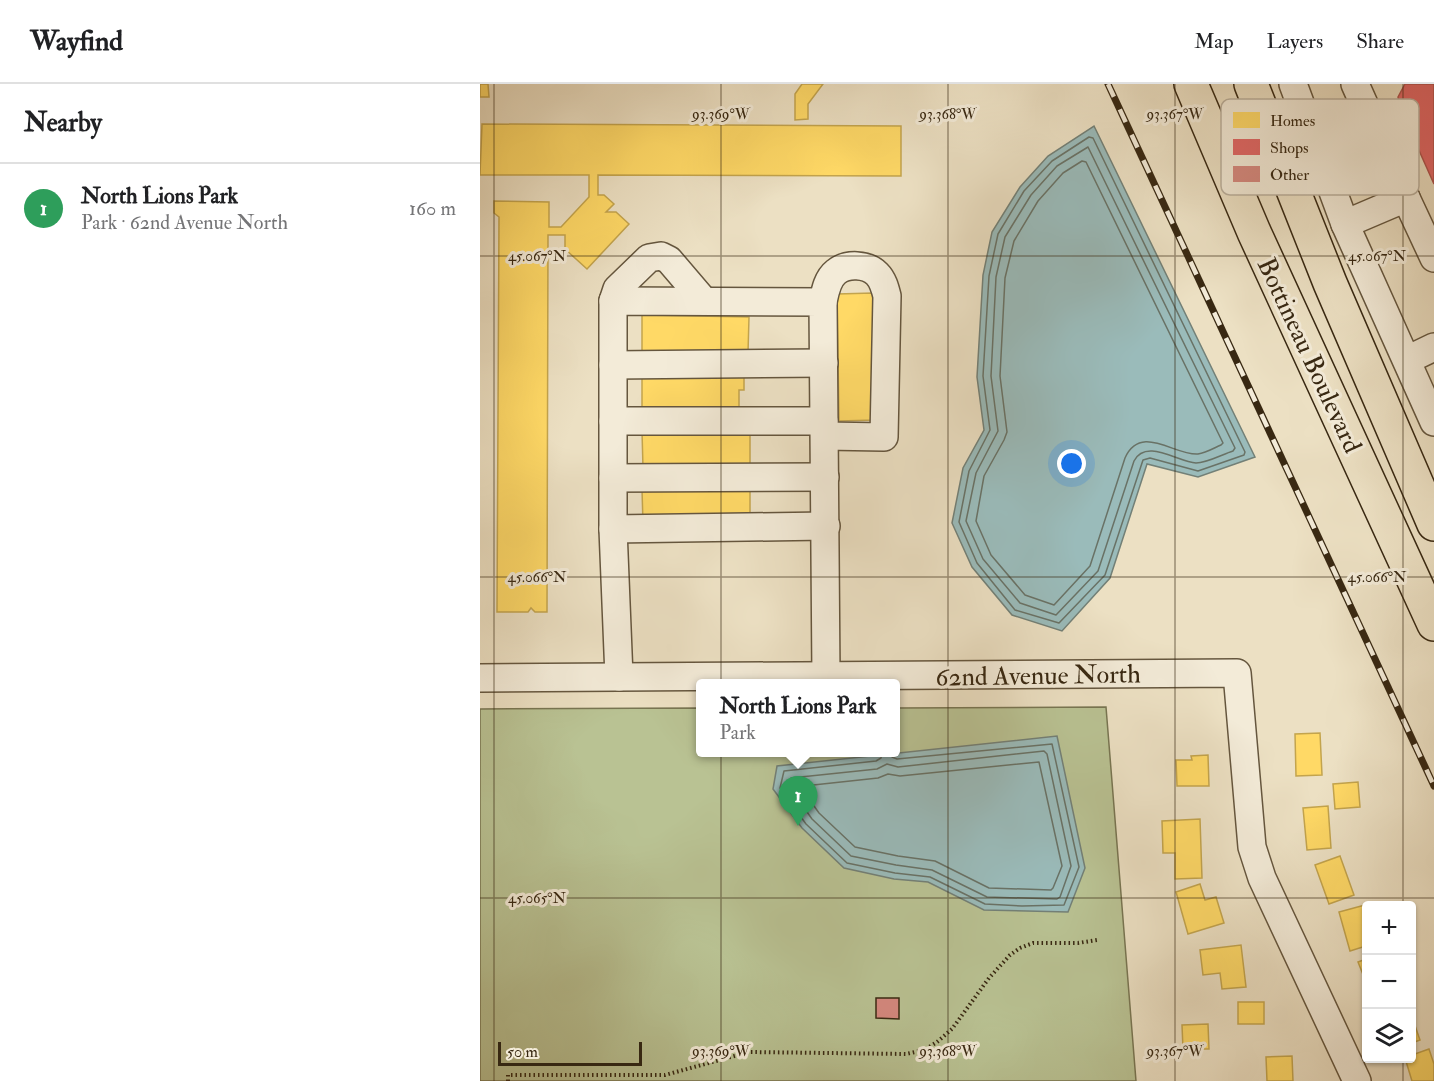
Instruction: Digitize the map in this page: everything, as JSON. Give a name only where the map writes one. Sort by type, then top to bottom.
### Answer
[{"type":"highway","name":"Bottineau Boulevard","points":[[1191,84],[1221,154]]},
{"type":"highway","name":"Bottineau Boulevard","points":[[1251,84],[1257,99]]},
{"type":"highway","name":"Bottineau Boulevard","points":[[1238,195],[1434,624]]},
{"type":"highway","name":"Bottineau Boulevard","points":[[1295,195],[1330,283],[1434,524]]},
{"type":"street","points":[[1293,84],[1299,99]]},
{"type":"street","points":[[1334,195],[1345,224],[1434,422]]},
{"type":"street","points":[[1405,195],[1434,258]]},
{"type":"street","points":[[1345,224],[1406,198]]},
{"type":"street","points":[[620,677],[613,530],[613,301],[617,289],[649,258],[661,256],[669,260],[704,301]]},
{"type":"street","points":[[613,421],[825,429],[885,437],[887,296],[884,284],[876,273],[858,266],[848,266],[837,271],[826,288],[823,302],[825,429],[825,477],[826,526],[826,677]]},
{"type":"street","points":[[613,301],[823,302]]},
{"type":"street","points":[[1407,360],[1434,347]]},
{"type":"street","points":[[613,364],[824,363]]},
{"type":"street","points":[[613,478],[825,477]]},
{"type":"street","points":[[613,530],[826,526]]},
{"type":"street","name":"62nd Avenue North","points":[[480,678],[1237,673],[1252,847],[1263,878],[1357,1081]]},
{"type":"path","points":[[508,1081],[508,1075],[665,1075],[749,1052],[897,1055],[924,1050],[938,1042],[952,1029],[989,978],[1010,955],[1020,948],[1033,943],[1078,943],[1097,940]]},
{"type":"path","points":[[665,1075],[665,1081]]},
{"type":"green space","points":[[1106,707],[1136,1081],[480,1081],[480,709],[696,708],[696,757],[900,757],[900,708]]},
{"type":"water","points":[[1094,126],[1255,457],[1198,477],[1147,464],[1110,578],[1062,631],[1012,615],[972,567],[952,523],[963,468],[984,430],[977,377],[983,275],[992,232],[1020,187],[1048,156]]},
{"type":"water","points":[[1057,736],[1085,868],[1068,912],[984,910],[928,882],[894,879],[844,868],[802,828],[773,789],[777,766],[861,757],[900,757],[900,753]]},
{"type":"building: Homes","points":[[480,84],[488,84],[489,97],[480,97]]},
{"type":"building: Homes","points":[[802,84],[823,84],[808,104],[808,119],[795,120],[795,94]]},
{"type":"building: Homes","points":[[482,124],[901,126],[901,176],[598,175],[598,195],[604,195],[614,204],[606,212],[616,212],[629,224],[587,269],[565,249],[565,235],[548,235],[547,612],[535,612],[531,608],[528,612],[497,612],[499,217],[494,213],[494,201],[549,202],[549,227],[561,227],[589,197],[589,175],[480,175]]},
{"type":"building: Homes","points":[[873,293],[875,420],[839,421],[837,294]]},
{"type":"building: Homes","points":[[642,315],[749,317],[748,353],[642,351]]},
{"type":"building: Homes","points":[[744,373],[744,390],[739,390],[739,409],[642,409],[642,374]]},
{"type":"building: Homes","points":[[750,430],[750,466],[643,468],[642,431]]},
{"type":"building: Homes","points":[[750,487],[750,523],[643,524],[642,489]]},
{"type":"building: Homes","points":[[1320,733],[1322,775],[1296,776],[1295,734]]},
{"type":"building: Homes","points":[[1208,755],[1209,786],[1177,786],[1176,760],[1192,760],[1191,756]]},
{"type":"building: Homes","points":[[1358,782],[1360,807],[1335,809],[1333,784]]},
{"type":"building: Homes","points":[[1328,806],[1331,848],[1307,850],[1303,808]]},
{"type":"building: Homes","points":[[1200,819],[1202,878],[1175,879],[1175,853],[1163,853],[1162,821]]},
{"type":"building: Homes","points":[[1340,856],[1354,895],[1329,904],[1315,865]]},
{"type":"building: Homes","points":[[1200,884],[1205,900],[1216,897],[1224,923],[1188,934],[1176,892]]},
{"type":"building: Homes","points":[[1362,906],[1362,947],[1350,951],[1339,912]]},
{"type":"building: Homes","points":[[1241,945],[1246,987],[1222,989],[1220,973],[1203,975],[1200,950]]},
{"type":"building: Homes","points":[[1362,960],[1362,972],[1358,962]]},
{"type":"building: Homes","points":[[1238,1002],[1264,1002],[1264,1024],[1238,1024]]},
{"type":"building: Homes","points":[[1208,1024],[1209,1049],[1183,1049],[1182,1025]]},
{"type":"building: Homes","points":[[1416,1028],[1420,1040],[1416,1042]]},
{"type":"building: Homes","points":[[1429,1049],[1434,1064],[1434,1081],[1412,1081],[1407,1063],[1416,1063],[1416,1054]]},
{"type":"building: Homes","points":[[1292,1056],[1293,1081],[1267,1081],[1266,1057]]},
{"type":"building: Shops","points":[[1405,84],[1434,84],[1434,184],[1419,150],[1419,99],[1398,99]]},
{"type":"building: Other","points":[[876,998],[899,998],[899,1019],[876,1018]]},
{"type":"railway","points":[[1108,84],[1434,786]]},
{"type":"place","name":"North Lions Park","points":[[798,826]]}]
